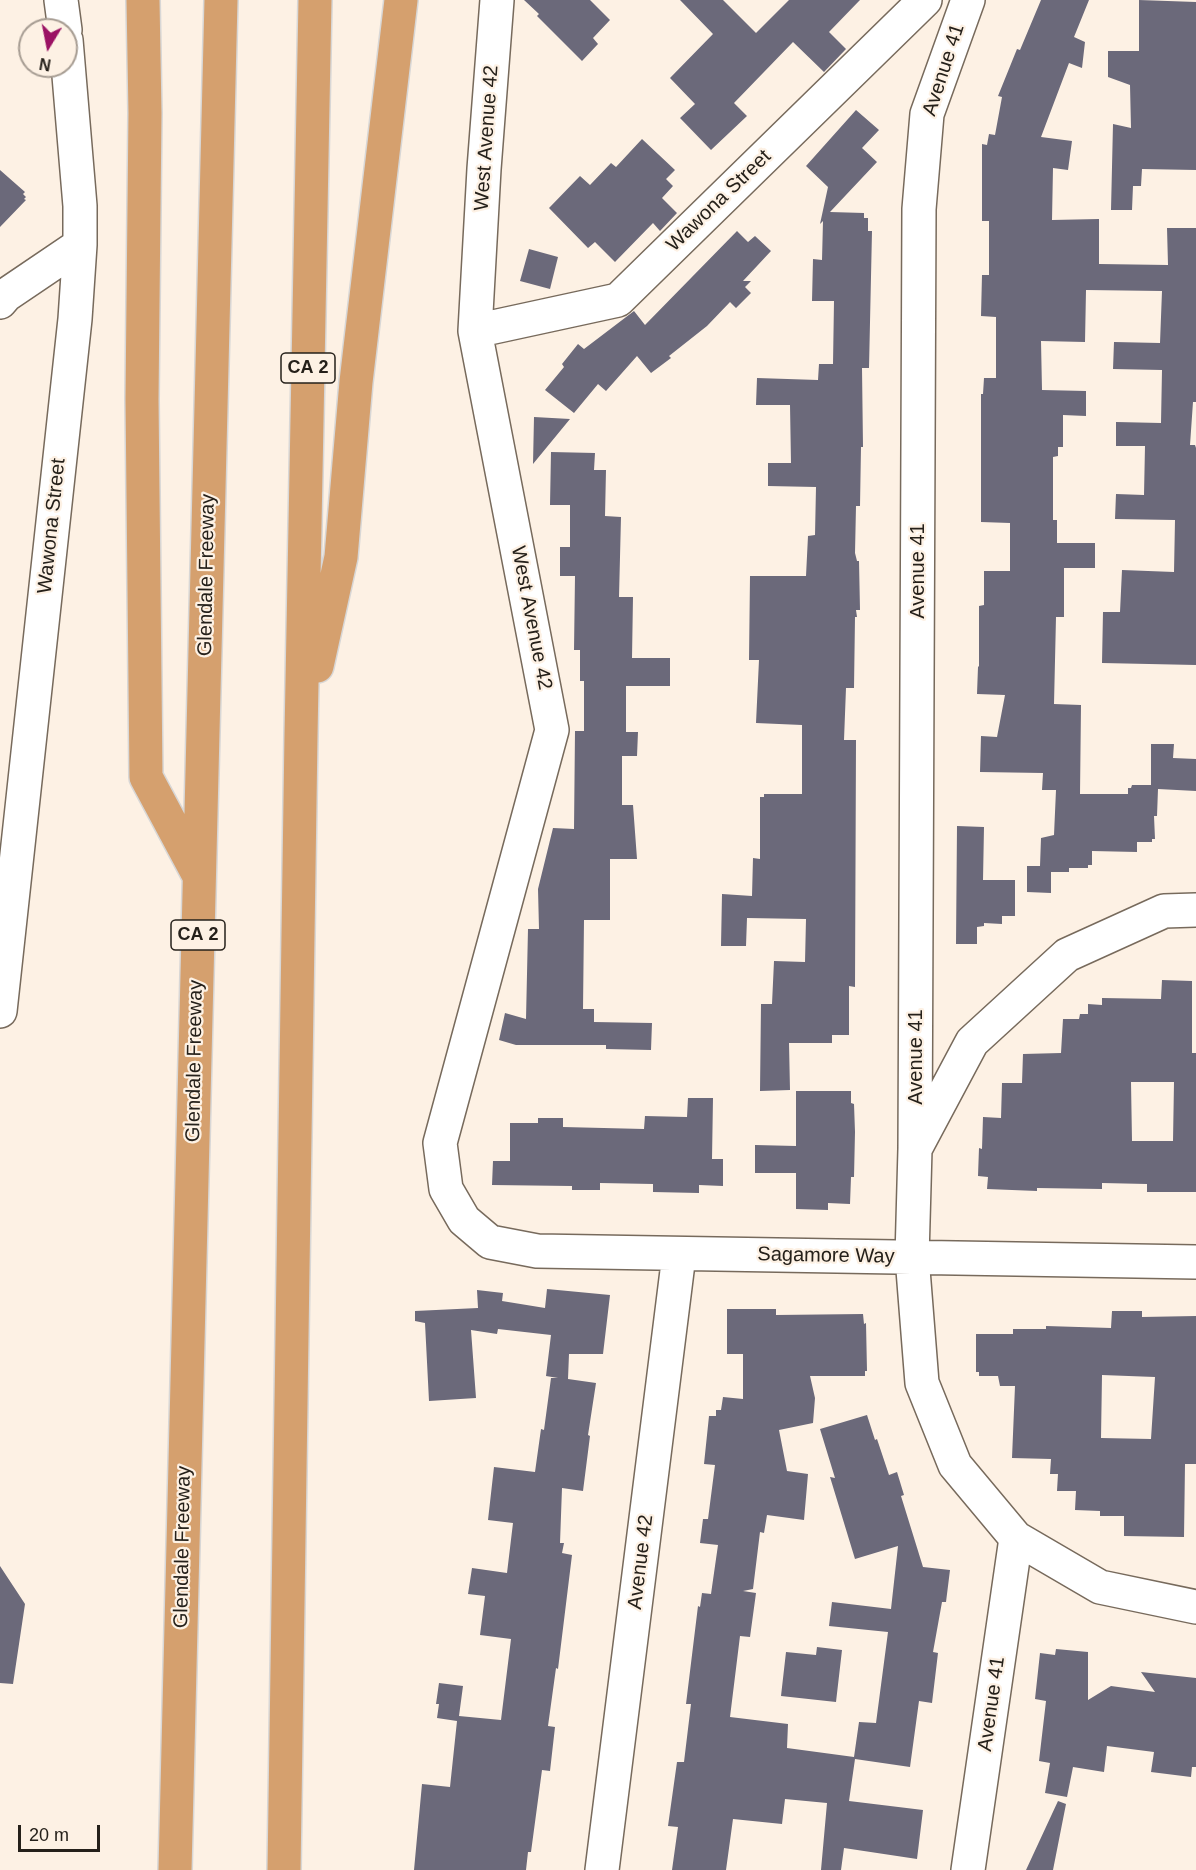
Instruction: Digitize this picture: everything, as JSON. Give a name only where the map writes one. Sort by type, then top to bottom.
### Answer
[{"type":"highway","points":[[143,0],[145,113],[142,399],[146,777],[200,877]]},
{"type":"highway","name":"Glendale Freeway","points":[[175,1870],[221,0]]},
{"type":"highway","name":"CA 2","points":[[284,1870],[301,735],[315,0]]},
{"type":"highway","points":[[301,735],[341,557],[356,382],[401,0]]},
{"type":"street","points":[[62,0],[64,18]]},
{"type":"street","name":"West Avenue 42","points":[[464,1220],[446,1189],[440,1143],[552,730],[475,331],[497,0]]},
{"type":"street","name":"Wawona Street","points":[[475,331],[618,300],[925,0]]},
{"type":"street","name":"Avenue 41","points":[[968,0],[927,114],[919,209],[915,1149],[912,1257],[922,1383],[955,1465],[1016,1538],[1100,1587],[1196,1607]]},
{"type":"street","name":"Wawona Street","points":[[0,1011],[75,319],[80,206],[69,78]]},
{"type":"street","points":[[0,302],[6,295],[80,245]]},
{"type":"street","points":[[915,1149],[972,1042],[1067,955],[1164,911],[1196,910]]},
{"type":"street","name":"Sagamore Way","points":[[464,1220],[490,1242],[537,1251],[1196,1262]]},
{"type":"street","name":"Avenue 42","points":[[602,1870],[679,1255]]},
{"type":"street","name":"Avenue 41","points":[[968,1870],[1016,1538]]},
{"type":"building","points":[[524,0],[590,0],[610,20],[593,38],[598,44],[582,61]]},
{"type":"building","points":[[680,0],[723,0],[756,33],[789,0],[860,0],[829,32],[846,49],[824,72],[793,42],[734,103],[747,116],[711,150],[680,118],[695,104],[670,78],[713,34]]},
{"type":"building","points":[[1041,0],[1089,0],[1074,37],[1085,42],[1082,68],[1069,63],[1041,137],[1072,141],[1068,170],[1053,168],[1052,220],[1099,219],[1099,264],[1168,265],[1167,228],[1196,228],[1196,402],[1193,402],[1190,445],[1195,445],[1196,448],[1196,665],[1102,663],[1103,612],[1120,612],[1122,570],[1174,572],[1175,520],[1115,519],[1116,494],[1144,495],[1145,446],[1116,446],[1116,422],[1161,423],[1162,370],[1113,369],[1114,342],[1160,343],[1162,291],[1086,290],[1085,342],[1041,341],[1042,390],[1086,391],[1086,416],[1063,415],[1063,447],[1058,447],[1058,456],[1053,457],[1053,520],[1057,520],[1057,543],[1095,543],[1095,568],[1064,568],[1064,617],[1056,617],[1054,704],[1081,705],[1080,794],[1128,794],[1128,788],[1132,785],[1151,785],[1151,744],[1174,744],[1173,758],[1196,759],[1196,791],[1158,789],[1157,816],[1154,816],[1155,839],[1152,839],[1152,842],[1137,842],[1137,852],[1092,851],[1092,865],[1088,865],[1088,868],[1069,868],[1069,872],[1051,872],[1051,893],[1027,892],[1027,866],[1040,866],[1041,838],[1054,835],[1056,790],[1042,790],[1043,773],[980,772],[981,736],[997,737],[1005,695],[977,694],[979,606],[984,605],[984,571],[1010,571],[1010,523],[981,522],[981,394],[983,394],[984,378],[996,378],[996,317],[981,316],[982,275],[989,275],[989,221],[982,221],[982,144],[987,145],[989,134],[995,135],[1002,97],[998,96],[1017,49],[1020,50]]},
{"type":"building","points":[[1139,0],[1196,2],[1196,170],[1142,169],[1141,186],[1133,186],[1132,210],[1111,210],[1113,124],[1131,128],[1130,85],[1108,77],[1108,51],[1139,51]]},
{"type":"building","points":[[856,110],[879,130],[862,148],[877,162],[830,212],[864,213],[864,218],[868,218],[868,231],[872,231],[869,368],[862,368],[863,447],[861,447],[860,506],[856,506],[855,553],[859,561],[860,610],[856,610],[857,617],[855,617],[854,688],[846,688],[844,740],[856,740],[855,987],[849,986],[849,1035],[832,1035],[832,1043],[789,1043],[790,1090],[760,1091],[761,1004],[772,1004],[774,961],[805,962],[806,919],[747,918],[746,946],[721,946],[722,894],[752,896],[753,858],[760,859],[760,797],[764,797],[764,794],[802,794],[802,725],[756,723],[759,660],[749,660],[750,576],[806,576],[808,536],[815,535],[816,487],[768,486],[768,463],[791,463],[790,405],[756,405],[757,378],[818,380],[819,364],[833,364],[834,301],[812,301],[813,259],[822,260],[823,221],[820,224],[828,187],[806,166]]},
{"type":"building","points":[[642,139],[675,170],[666,179],[673,186],[662,198],[677,213],[660,231],[653,223],[615,262],[595,242],[588,248],[549,208],[580,176],[590,185],[611,163],[616,167]]},
{"type":"building","points":[[0,170],[25,192],[23,194],[26,200],[0,227]]},
{"type":"building","points":[[737,231],[748,242],[755,236],[771,251],[743,281],[751,281],[745,287],[751,293],[736,308],[730,302],[707,326],[651,373],[637,356],[606,391],[598,384],[574,413],[545,390],[564,367],[562,364],[578,344],[584,349],[634,311],[645,325]]},
{"type":"building","points":[[529,249],[558,257],[550,289],[520,281]]},
{"type":"building","points":[[534,417],[570,419],[533,464]]},
{"type":"building","points":[[551,452],[595,453],[594,470],[606,470],[605,516],[621,517],[619,597],[633,597],[632,658],[670,658],[670,686],[626,686],[626,732],[638,732],[637,756],[622,756],[622,805],[633,805],[637,859],[610,859],[610,920],[584,920],[583,1009],[594,1009],[594,1022],[652,1023],[651,1050],[606,1049],[606,1045],[516,1045],[499,1040],[505,1013],[526,1019],[528,929],[539,929],[538,889],[553,828],[574,829],[575,731],[584,731],[584,681],[580,681],[580,650],[574,650],[575,576],[560,576],[560,547],[570,547],[570,505],[550,505]]},
{"type":"building","points":[[957,826],[984,827],[983,880],[1015,880],[1015,916],[1002,916],[1002,924],[984,923],[984,926],[977,927],[977,944],[956,944]]},
{"type":"building","points":[[1162,980],[1192,981],[1192,1053],[1196,1053],[1196,1192],[1147,1192],[1147,1184],[1102,1183],[1102,1189],[1037,1188],[1037,1191],[987,1189],[988,1177],[978,1176],[983,1117],[1001,1118],[1002,1083],[1022,1083],[1023,1054],[1061,1053],[1063,1019],[1079,1019],[1080,1014],[1088,1014],[1088,1004],[1102,1005],[1102,998],[1161,999]],"holes":[[[1131,1082],[1174,1082],[1173,1141],[1132,1141]]]},
{"type":"building","points":[[796,1091],[851,1091],[855,1132],[854,1177],[851,1177],[850,1204],[828,1203],[828,1210],[796,1209],[796,1173],[755,1173],[755,1145],[796,1146]]},
{"type":"building","points":[[688,1098],[713,1098],[712,1159],[723,1159],[723,1186],[699,1185],[699,1193],[653,1192],[653,1184],[600,1183],[600,1190],[572,1190],[572,1186],[492,1185],[493,1161],[510,1161],[510,1123],[538,1123],[538,1118],[563,1118],[563,1127],[644,1129],[645,1116],[687,1117]]},
{"type":"building","points":[[547,1289],[610,1295],[603,1354],[569,1354],[568,1379],[596,1383],[583,1491],[562,1488],[560,1543],[564,1543],[562,1553],[572,1555],[558,1669],[556,1668],[548,1726],[555,1727],[550,1771],[542,1770],[531,1852],[528,1852],[526,1870],[414,1870],[422,1784],[450,1787],[457,1721],[437,1718],[439,1683],[463,1686],[459,1716],[501,1720],[511,1639],[480,1635],[485,1596],[468,1594],[472,1568],[507,1573],[513,1523],[488,1520],[494,1467],[535,1472],[541,1429],[544,1430],[551,1378],[558,1378],[546,1376],[551,1335],[498,1329],[497,1334],[471,1330],[476,1398],[429,1401],[425,1323],[415,1321],[415,1311],[478,1308],[477,1290],[503,1293],[502,1301],[545,1308]]},
{"type":"building","points":[[727,1309],[776,1309],[776,1315],[863,1314],[864,1324],[866,1323],[867,1371],[865,1371],[865,1376],[810,1376],[815,1398],[813,1423],[779,1430],[787,1471],[808,1474],[804,1520],[767,1515],[764,1533],[760,1532],[753,1589],[743,1591],[756,1593],[750,1637],[740,1636],[730,1717],[788,1724],[787,1748],[854,1757],[859,1722],[876,1723],[888,1632],[829,1626],[832,1602],[891,1609],[898,1546],[855,1559],[830,1477],[835,1478],[820,1429],[867,1415],[889,1475],[897,1472],[904,1495],[901,1496],[923,1567],[950,1570],[946,1602],[942,1602],[933,1652],[938,1653],[932,1703],[919,1701],[910,1767],[855,1759],[849,1801],[923,1810],[917,1859],[844,1848],[841,1870],[821,1870],[827,1803],[785,1799],[782,1824],[733,1819],[726,1870],[672,1870],[678,1827],[668,1826],[677,1762],[684,1762],[691,1704],[686,1704],[698,1606],[700,1607],[702,1593],[711,1594],[718,1545],[700,1543],[703,1519],[708,1519],[715,1465],[704,1464],[709,1416],[716,1416],[716,1410],[721,1410],[723,1397],[743,1399],[743,1354],[727,1354]]},
{"type":"building","points":[[1112,1311],[1142,1311],[1142,1317],[1196,1316],[1196,1464],[1185,1464],[1184,1537],[1124,1536],[1124,1516],[1100,1516],[1100,1511],[1075,1510],[1076,1491],[1057,1491],[1058,1474],[1050,1474],[1051,1459],[1012,1458],[1015,1386],[1000,1386],[998,1376],[979,1376],[979,1372],[976,1372],[976,1334],[1013,1334],[1013,1329],[1046,1329],[1046,1326],[1111,1328]],"holes":[[[1102,1375],[1155,1377],[1151,1439],[1101,1438]]]},
{"type":"building","points":[[0,1566],[25,1604],[13,1684],[0,1683]]},
{"type":"building","points":[[817,1647],[842,1650],[836,1702],[781,1696],[786,1652],[816,1655]]},
{"type":"building","points":[[1056,1649],[1088,1652],[1088,1700],[1111,1686],[1155,1692],[1141,1672],[1196,1678],[1196,1767],[1192,1767],[1191,1777],[1151,1772],[1154,1752],[1107,1746],[1104,1772],[1073,1767],[1067,1797],[1045,1793],[1050,1763],[1039,1761],[1046,1701],[1035,1699],[1040,1653],[1055,1655]]},
{"type":"building","points":[[1058,1801],[1066,1804],[1053,1870],[1026,1870]]}]
